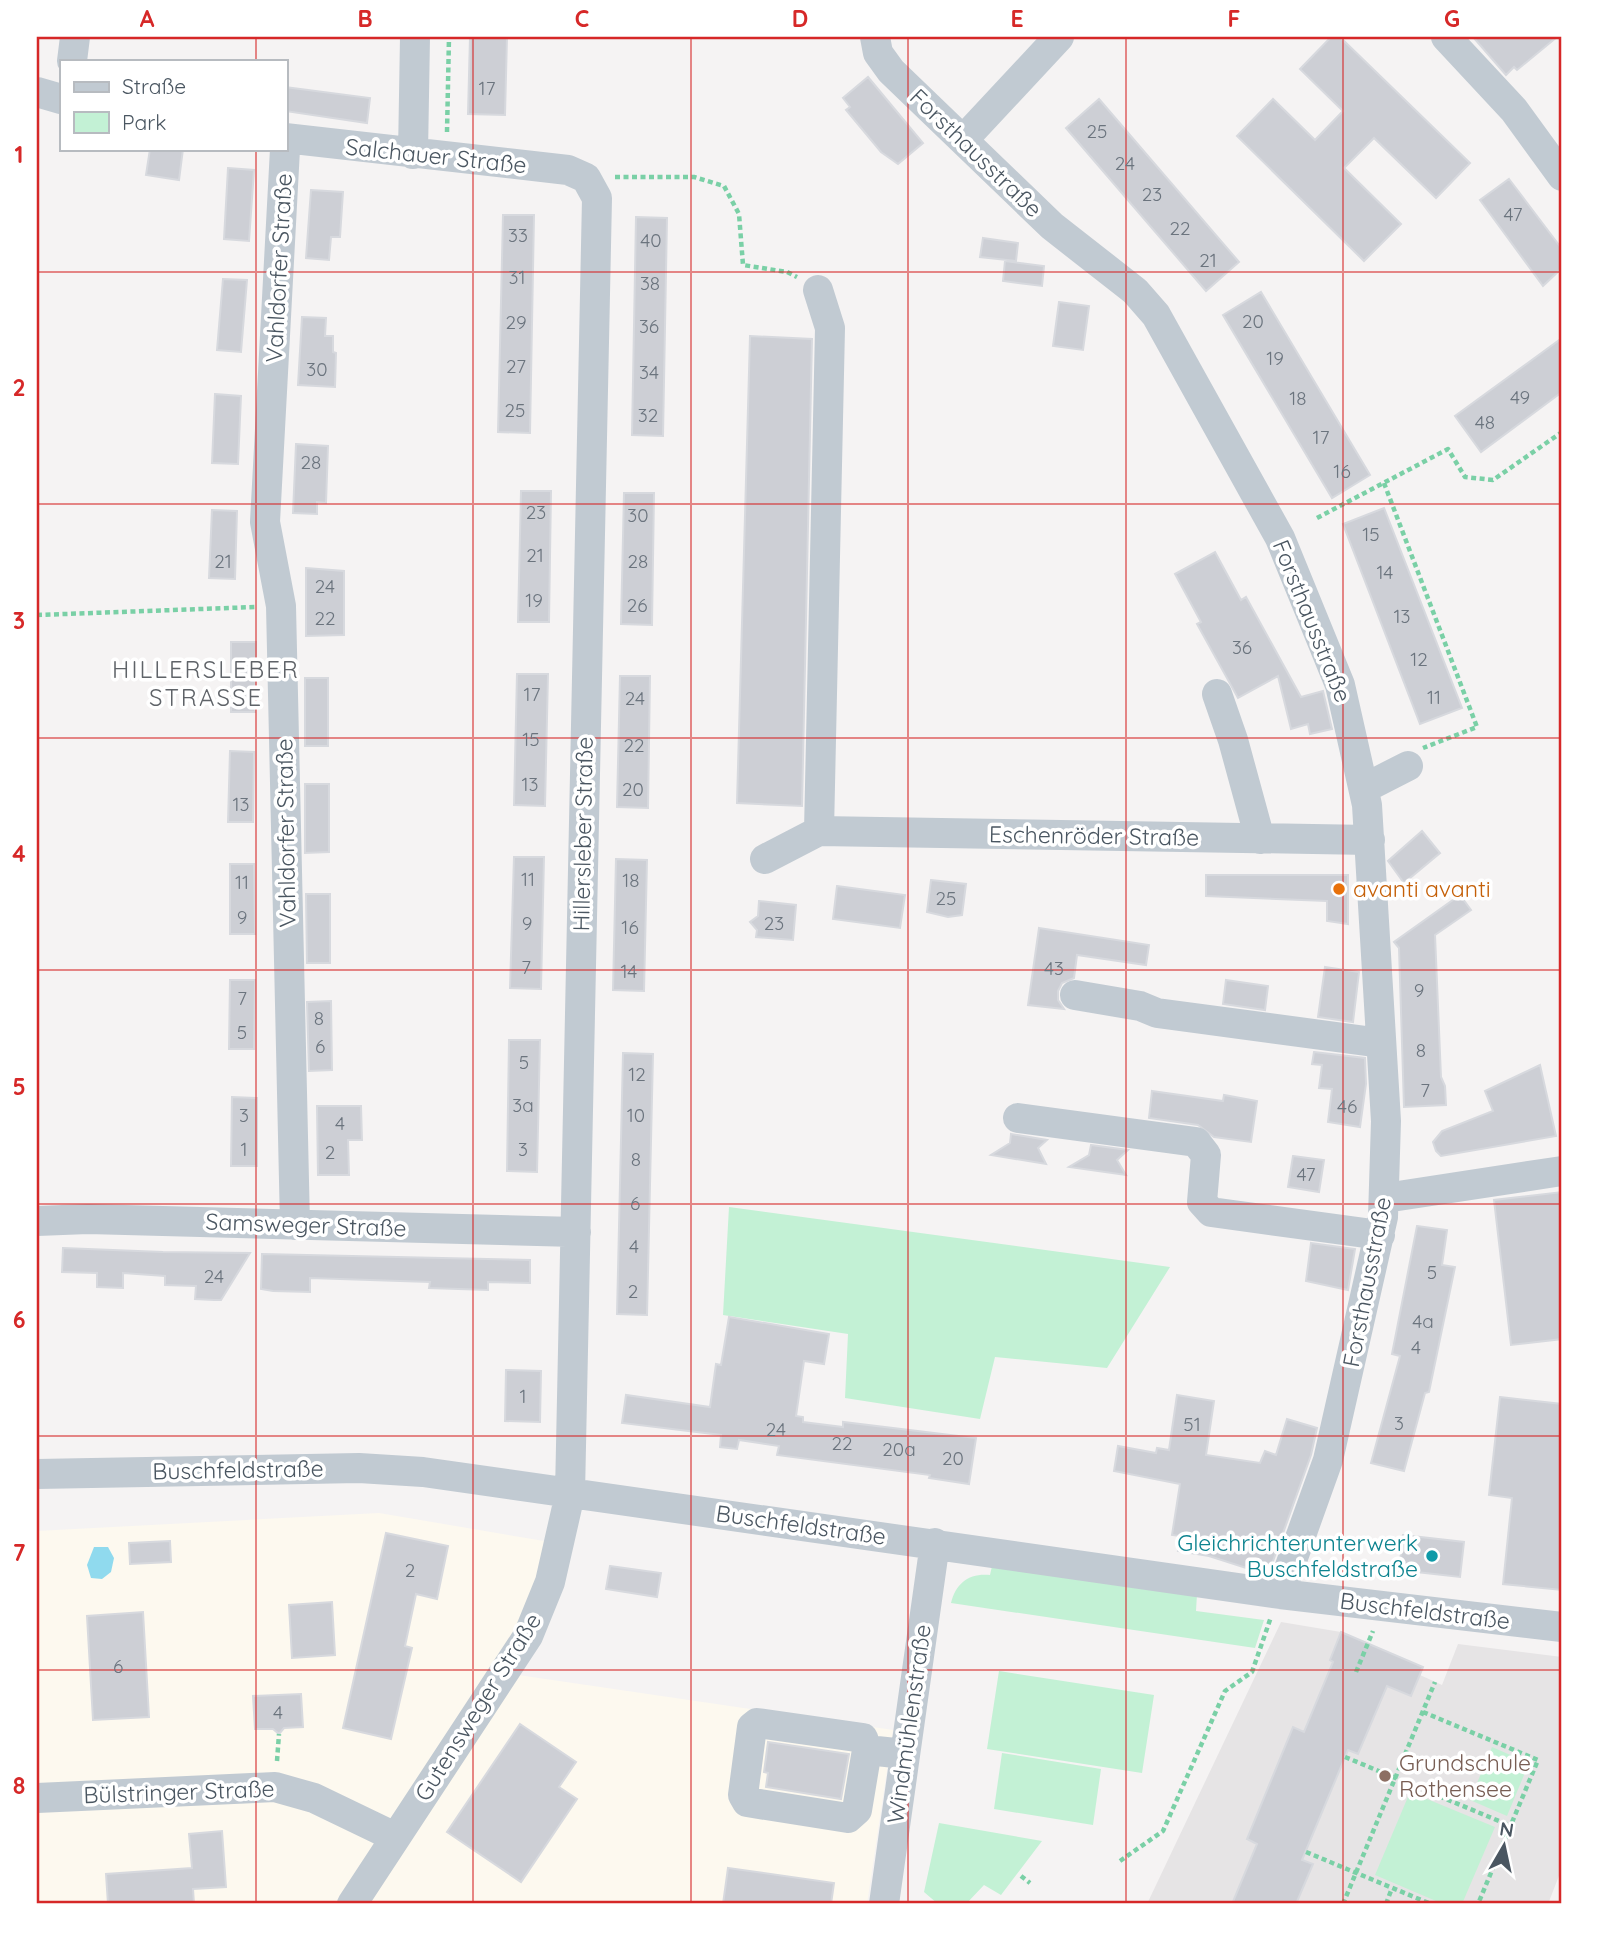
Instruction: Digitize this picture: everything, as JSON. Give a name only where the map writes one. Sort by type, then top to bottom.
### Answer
[{"type":"street","points":[[72,60],[75,37]]},
{"type":"street","points":[[413,155],[415,37]]},
{"type":"street","name":"Forsthausstraße","points":[[875,37],[878,52],[886,66],[1052,226],[1135,291],[1156,315],[1280,538],[1340,685],[1365,788],[1370,840],[1386,1121],[1385,1198],[1380,1235],[1328,1460],[1280,1594]]},
{"type":"street","points":[[963,140],[1059,37]]},
{"type":"street","points":[[1446,37],[1514,110],[1562,176]]},
{"type":"street","points":[[37,92],[60,99]]},
{"type":"street","name":"Salchauer Straße","points":[[287,138],[413,155],[562,169],[586,178]]},
{"type":"street","name":"Vahldorfer Straße","points":[[285,150],[265,522],[281,606],[295,1225]]},
{"type":"street","name":"Hillersleber Straße","points":[[570,1494],[597,198],[586,178]]},
{"type":"street","points":[[818,290],[830,328],[819,831]]},
{"type":"street","points":[[1217,694],[1237,752],[1260,839]]},
{"type":"street","points":[[1365,788],[1408,766]]},
{"type":"street","name":"Eschenröder Straße","points":[[765,859],[819,831],[1370,840]]},
{"type":"street","points":[[1075,995],[1140,1006],[1157,1013],[1381,1043]]},
{"type":"street","points":[[1018,1118],[1196,1142],[1206,1155],[1202,1202],[1212,1212],[1380,1235]]},
{"type":"street","points":[[1385,1198],[1562,1171]]},
{"type":"street","name":"Samsweger Straße","points":[[37,1221],[576,1232]]},
{"type":"street","name":"Buschfeldstraße","points":[[37,1474],[390,1469],[935,1543],[1280,1594],[1562,1627]]},
{"type":"street","name":"Gutensweger Straße","points":[[352,1904],[537,1620],[550,1582],[570,1494]]},
{"type":"street","name":"Windmühlenstraße","points":[[884,1904],[935,1543]]},
{"type":"street","points":[[757,1723],[863,1738],[867,1750],[857,1810],[848,1818],[747,1802],[743,1795],[752,1727],[757,1723]]},
{"type":"street","points":[[867,1750],[905,1754]]},
{"type":"street","name":"Bülstringer Straße","points":[[37,1798],[275,1787],[314,1798],[395,1838]]},
{"type":"path","points":[[447,158],[449,37]]},
{"type":"path","points":[[586,178],[663,175],[717,182],[730,193],[739,214],[743,265],[787,272],[818,290]]},
{"type":"path","points":[[1317,517],[1448,449],[1465,477],[1493,480],[1562,432]]},
{"type":"path","points":[[1384,483],[1477,727],[1404,755],[1408,766]]},
{"type":"path","points":[[37,615],[281,606]]},
{"type":"path","points":[[1120,1861],[1163,1830],[1225,1691],[1252,1672],[1280,1594]]},
{"type":"path","points":[[1356,1672],[1383,1606]]},
{"type":"path","points":[[1343,1904],[1435,1682]]},
{"type":"path","points":[[1423,1712],[1538,1760],[1478,1904]]},
{"type":"path","points":[[1345,1757],[1511,1826]]},
{"type":"path","points":[[1306,1852],[1431,1904]]},
{"type":"path","points":[[1021,1876],[1030,1883]]},
{"type":"path","points":[[1386,1904],[1392,1888]]},
{"type":"shaded area","points":[[379,1513],[544,1541],[536,1583],[523,1618],[491,1671],[893,1730],[867,1904],[37,1904],[37,1531]]},
{"type":"shaded area","name":"Grundschule Rothensee","points":[[1281,1622],[1341,1632],[1423,1667],[1420,1675],[1442,1685],[1458,1644],[1562,1657],[1562,1868],[1548,1904],[1147,1904]]},
{"type":"green space","points":[[729,1207],[1170,1267],[1107,1368],[995,1357],[980,1419],[845,1398],[848,1334],[723,1315]]},
{"type":"green space","points":[[992,1566],[1197,1594],[1196,1611],[1264,1620],[1255,1648],[951,1603],[956,1590],[964,1581],[976,1576],[990,1575]]},
{"type":"green space","points":[[999,1671],[1154,1695],[1142,1773],[987,1749]]},
{"type":"green space","points":[[1492,1747],[1529,1763],[1507,1816],[1470,1800]]},
{"type":"green space","points":[[1002,1753],[1101,1769],[1093,1825],[994,1809]]},
{"type":"green space","points":[[1410,1792],[1495,1827],[1462,1904],[1443,1904],[1375,1875]]},
{"type":"green space","points":[[939,1823],[1042,1841],[1001,1895],[984,1885],[966,1904],[938,1904],[924,1892]]},
{"type":"water","points":[[94,1547],[108,1547],[114,1558],[111,1572],[102,1579],[91,1578],[87,1565]]},
{"type":"building","points":[[470,37],[507,37],[505,115],[468,114]]},
{"type":"building","points":[[1331,37],[1340,37],[1470,163],[1436,198],[1374,138],[1344,168],[1401,224],[1364,261],[1237,136],[1273,99],[1315,140],[1343,111],[1300,69]]},
{"type":"building","points":[[1473,37],[1557,37],[1517,70],[1514,67],[1506,75]]},
{"type":"building","points":[[868,77],[923,143],[898,164],[881,152],[846,110],[850,107],[843,98]]},
{"type":"building","points":[[287,87],[370,98],[367,123],[287,111]]},
{"type":"building","points":[[1099,99],[1239,262],[1206,291],[1066,128]]},
{"type":"building","points":[[150,150],[183,150],[179,180],[146,175]]},
{"type":"building","points":[[228,168],[254,170],[249,241],[224,239]]},
{"type":"building","points":[[1509,179],[1562,249],[1562,268],[1543,286],[1480,200]]},
{"type":"building","points":[[311,190],[343,192],[340,237],[331,237],[329,260],[306,258]]},
{"type":"building","points":[[503,215],[534,215],[530,433],[498,432]]},
{"type":"building","points":[[636,217],[667,218],[663,436],[632,435]]},
{"type":"building","points":[[983,238],[1018,243],[1016,261],[980,257]]},
{"type":"building","points":[[1005,261],[1044,266],[1042,286],[1003,281]]},
{"type":"building","points":[[223,279],[247,280],[241,352],[217,350]]},
{"type":"building","points":[[1261,292],[1370,475],[1332,498],[1223,315]]},
{"type":"building","points":[[1059,302],[1089,306],[1083,350],[1053,346]]},
{"type":"building","points":[[302,317],[326,318],[325,336],[333,336],[333,352],[336,353],[335,387],[298,385]]},
{"type":"building","points":[[750,336],[812,339],[802,806],[737,803]]},
{"type":"building","points":[[1562,338],[1562,392],[1481,452],[1455,416]]},
{"type":"building","points":[[215,394],[241,396],[238,464],[212,463]]},
{"type":"building","points":[[296,444],[328,446],[326,503],[317,502],[317,514],[293,513]]},
{"type":"building","points":[[521,491],[551,491],[549,622],[518,622]]},
{"type":"building","points":[[624,493],[654,493],[652,625],[621,624]]},
{"type":"building","points":[[1384,508],[1462,708],[1420,724],[1343,524]]},
{"type":"building","points":[[212,510],[237,511],[235,579],[209,578]]},
{"type":"building","points":[[1215,552],[1241,600],[1246,597],[1301,697],[1323,691],[1332,729],[1310,734],[1308,724],[1291,729],[1278,676],[1238,698],[1197,624],[1201,622],[1175,574]]},
{"type":"building","points":[[306,568],[344,571],[344,635],[306,636]]},
{"type":"building","points":[[231,642],[256,642],[255,712],[231,712]]},
{"type":"building","points":[[517,674],[548,674],[545,806],[514,805]]},
{"type":"building","points":[[620,676],[650,676],[648,808],[617,807]]},
{"type":"building","points":[[305,678],[328,678],[328,746],[305,746]]},
{"type":"building","points":[[230,751],[254,752],[253,822],[228,822]]},
{"type":"building","points":[[305,784],[329,784],[329,852],[305,853]]},
{"type":"building","points":[[1422,831],[1440,853],[1404,883],[1388,861]]},
{"type":"building","points":[[514,857],[544,857],[541,989],[510,988]]},
{"type":"building","points":[[616,859],[647,860],[644,991],[613,990]]},
{"type":"building","points":[[230,864],[254,864],[255,934],[230,934]]},
{"type":"building","points":[[1206,875],[1348,875],[1348,924],[1327,921],[1327,901],[1206,896]]},
{"type":"building","points":[[931,880],[966,884],[962,915],[948,917],[927,912]]},
{"type":"building","points":[[837,886],[905,895],[900,928],[833,919]]},
{"type":"building","points":[[306,894],[330,894],[330,963],[307,963]]},
{"type":"building","points":[[1460,895],[1471,910],[1435,935],[1441,1077],[1445,1086],[1446,1105],[1404,1107],[1399,948],[1394,942]]},
{"type":"building","points":[[759,901],[796,905],[793,940],[756,937],[757,930],[750,922],[758,916]]},
{"type":"building","points":[[1039,928],[1149,945],[1146,965],[1077,955],[1074,978],[1062,983],[1058,991],[1058,1000],[1064,1009],[1028,1005]]},
{"type":"building","points":[[1325,967],[1359,972],[1353,1022],[1318,1017]]},
{"type":"building","points":[[230,980],[255,980],[254,1049],[229,1049]]},
{"type":"building","points":[[1226,980],[1268,986],[1265,1010],[1223,1004]]},
{"type":"building","points":[[331,1001],[332,1070],[309,1071],[307,1002]]},
{"type":"building","points":[[509,1040],[540,1040],[537,1172],[507,1171]]},
{"type":"building","points":[[1314,1052],[1365,1058],[1366,1084],[1360,1127],[1328,1122],[1332,1089],[1319,1088],[1322,1065],[1312,1064]]},
{"type":"building","points":[[623,1053],[653,1054],[647,1315],[617,1314]]},
{"type":"building","points":[[1540,1065],[1556,1136],[1441,1156],[1436,1151],[1433,1142],[1442,1131],[1493,1111],[1485,1091]]},
{"type":"building","points":[[1152,1091],[1223,1101],[1224,1095],[1257,1101],[1251,1142],[1214,1137],[1198,1125],[1149,1118]]},
{"type":"building","points":[[232,1097],[257,1098],[257,1166],[231,1166]]},
{"type":"building","points":[[317,1106],[361,1106],[362,1140],[348,1140],[349,1175],[318,1175]]},
{"type":"building","points":[[1011,1134],[1047,1140],[1038,1148],[1046,1164],[991,1155],[1010,1143]]},
{"type":"building","points":[[1091,1145],[1128,1150],[1117,1160],[1126,1175],[1069,1167],[1089,1155]]},
{"type":"building","points":[[1293,1156],[1324,1160],[1319,1192],[1288,1187]]},
{"type":"building","points":[[1562,1192],[1562,1339],[1511,1345],[1494,1200]]},
{"type":"building","points":[[1417,1226],[1447,1230],[1442,1265],[1455,1267],[1429,1392],[1425,1393],[1404,1471],[1371,1463],[1400,1356],[1392,1354]]},
{"type":"building","points":[[1311,1243],[1355,1249],[1348,1290],[1306,1281]]},
{"type":"building","points":[[63,1248],[250,1253],[221,1300],[214,1300],[195,1299],[196,1286],[165,1285],[165,1276],[123,1273],[123,1288],[97,1287],[97,1273],[62,1272]]},
{"type":"building","points":[[262,1254],[530,1260],[530,1283],[488,1282],[488,1290],[429,1288],[430,1282],[310,1278],[310,1292],[273,1291],[261,1289]]},
{"type":"building","points":[[729,1317],[829,1334],[824,1364],[804,1361],[796,1416],[803,1417],[803,1422],[843,1427],[843,1422],[976,1438],[969,1484],[929,1478],[930,1475],[777,1455],[779,1446],[739,1440],[737,1449],[720,1447],[721,1435],[622,1423],[626,1395],[710,1407],[716,1364],[721,1365]]},
{"type":"building","points":[[506,1370],[541,1371],[540,1422],[505,1421]]},
{"type":"building","points":[[1177,1395],[1214,1401],[1206,1455],[1260,1463],[1265,1451],[1276,1455],[1287,1419],[1317,1428],[1311,1455],[1268,1575],[1209,1556],[1178,1551],[1180,1536],[1172,1535],[1180,1484],[1114,1471],[1118,1446],[1156,1453],[1157,1448],[1169,1450]]},
{"type":"building","points":[[1500,1397],[1562,1404],[1562,1590],[1503,1584],[1512,1498],[1489,1495]]},
{"type":"building","points":[[386,1533],[448,1546],[437,1599],[416,1594],[405,1646],[412,1648],[391,1739],[343,1728]]},
{"type":"building","name":"Gleichrichterunterwerk Buschfeldstraße","points":[[1403,1535],[1464,1542],[1460,1577],[1399,1570]]},
{"type":"building","points":[[170,1541],[171,1562],[130,1564],[129,1543]]},
{"type":"building","points":[[610,1566],[661,1573],[657,1597],[606,1589]]},
{"type":"building","points":[[332,1602],[335,1655],[292,1658],[289,1605]]},
{"type":"building","points":[[143,1612],[149,1717],[93,1720],[87,1616]]},
{"type":"building","points":[[1341,1632],[1423,1667],[1411,1696],[1387,1686],[1358,1754],[1348,1750],[1302,1860],[1313,1864],[1296,1904],[1232,1904],[1257,1844],[1247,1839],[1293,1727],[1304,1732],[1333,1662],[1330,1660]]},
{"type":"building","points":[[301,1694],[303,1727],[284,1728],[279,1734],[273,1729],[255,1729],[253,1696]]},
{"type":"building","points":[[520,1724],[576,1762],[559,1787],[577,1799],[521,1882],[447,1832]]},
{"type":"building","points":[[768,1742],[849,1754],[841,1799],[766,1787],[768,1773],[764,1772]]},
{"type":"building","points":[[222,1831],[226,1887],[193,1889],[194,1904],[108,1904],[106,1874],[192,1868],[189,1834]]},
{"type":"building","points":[[728,1868],[834,1883],[831,1904],[723,1904]]},
{"type":"place","name":"avanti avanti","points":[[1339,889]]},
{"type":"place","name":"Gleichrichterunterwerk Buschfeldstraße","points":[[1432,1556]]},
{"type":"place","name":"Grundschule Rothensee","points":[[1385,1776]]},
{"type":"district","name":"HILLERSLEBER STRASSE","points":[[206,684]]}]
